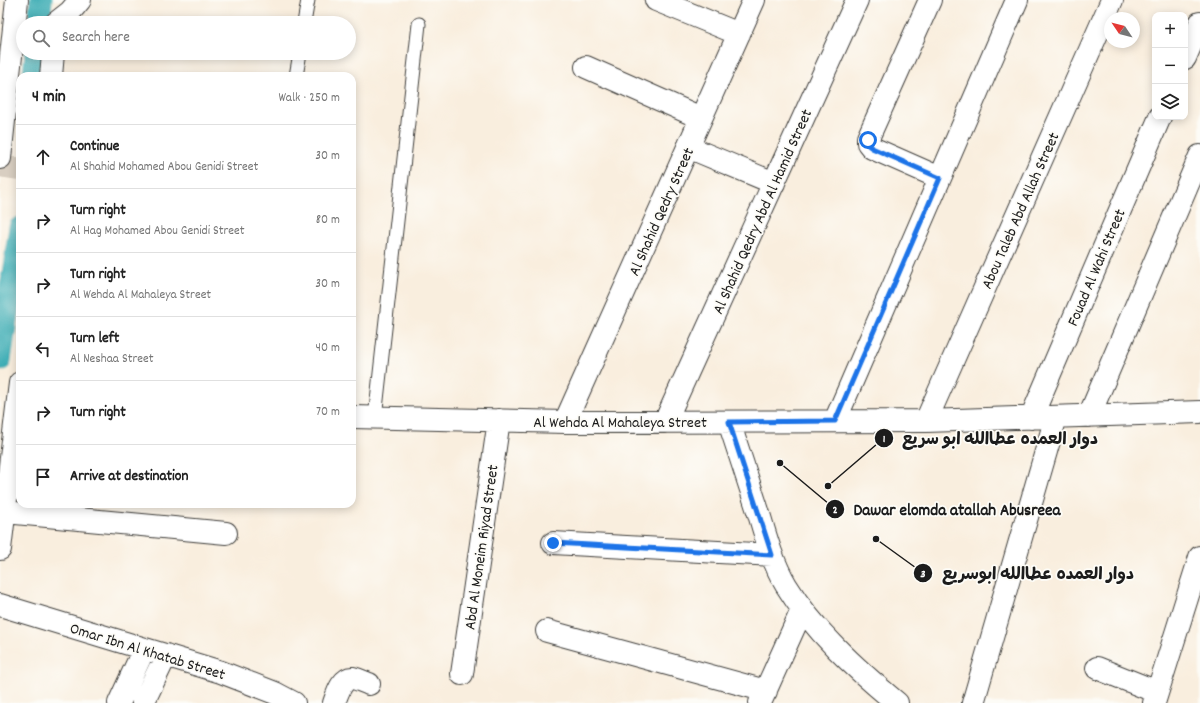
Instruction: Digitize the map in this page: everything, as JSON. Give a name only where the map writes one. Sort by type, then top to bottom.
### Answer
[{"type":"street","points":[[0,158],[17,0]]},
{"type":"street","points":[[56,16],[57,0]]},
{"type":"street","points":[[65,16],[80,0]]},
{"type":"street","points":[[656,0],[739,34]]},
{"type":"street","name":"Al Shahid Qedry Street","points":[[565,422],[754,0]]},
{"type":"street","name":"Al Shahid Qedry Abd Al Hamid Street","points":[[665,422],[857,0]]},
{"type":"street","points":[[930,0],[868,138],[868,143],[872,148],[940,178]]},
{"type":"street","points":[[835,421],[1017,0]]},
{"type":"street","name":"Abou Taleb Abd Allah Street","points":[[926,421],[1112,0]]},
{"type":"street","points":[[1188,51],[1200,23]]},
{"type":"street","points":[[51,72],[52,60]]},
{"type":"street","points":[[586,67],[701,118]]},
{"type":"street","name":"Fouad Al Wahi Street","points":[[1030,418],[1159,120]]},
{"type":"street","points":[[688,148],[774,183]]},
{"type":"street","points":[[1089,416],[1200,156]]},
{"type":"street","name":"Al Wehda Al Mahaleya Street","points":[[356,417],[565,422],[926,421],[1200,412]]},
{"type":"street","points":[[973,703],[1056,417]]},
{"type":"street","name":"Abd Al Moneim Riyad Street","points":[[462,674],[499,420]]},
{"type":"street","points":[[729,422],[772,555],[785,583],[802,610],[834,647],[870,681],[897,703]]},
{"type":"street","points":[[0,549],[16,449]]},
{"type":"street","points":[[5,512],[226,533]]},
{"type":"street","points":[[553,543],[772,555]]},
{"type":"street","points":[[1097,668],[1156,698],[1200,557]]},
{"type":"street","name":"Omar Ibn Al Khatab Street","points":[[0,605],[221,672],[275,693],[294,703]]},
{"type":"street","points":[[547,631],[763,697],[802,610]]},
{"type":"street","points":[[119,703],[144,649]]},
{"type":"street","points":[[143,703],[166,655]]},
{"type":"street","points":[[334,703],[347,679],[352,678],[369,684]]},
{"type":"lane","points":[[305,16],[308,0]]},
{"type":"lane","points":[[375,418],[418,24]]},
{"type":"lane","points":[[297,72],[299,60]]},
{"type":"waterway","points":[[40,16],[41,0]]},
{"type":"waterway","points":[[34,72],[35,60]]},
{"type":"waterway","points":[[0,360],[16,254]]},
{"type":"tunnel","points":[[0,166],[16,168]]},
{"type":"place","name":"Dawar elomda atallah Abusreea","points":[[780,463]]},
{"type":"place","name":"دوار العمده عطاالله ابو سريع","points":[[828,486]]},
{"type":"place","name":"دوار العمده عطاالله ابوسريع","points":[[876,539]]},
{"type":"route","points":[[553,543],[772,555],[729,422],[835,421],[940,178],[872,148],[868,145],[868,140]]}]
